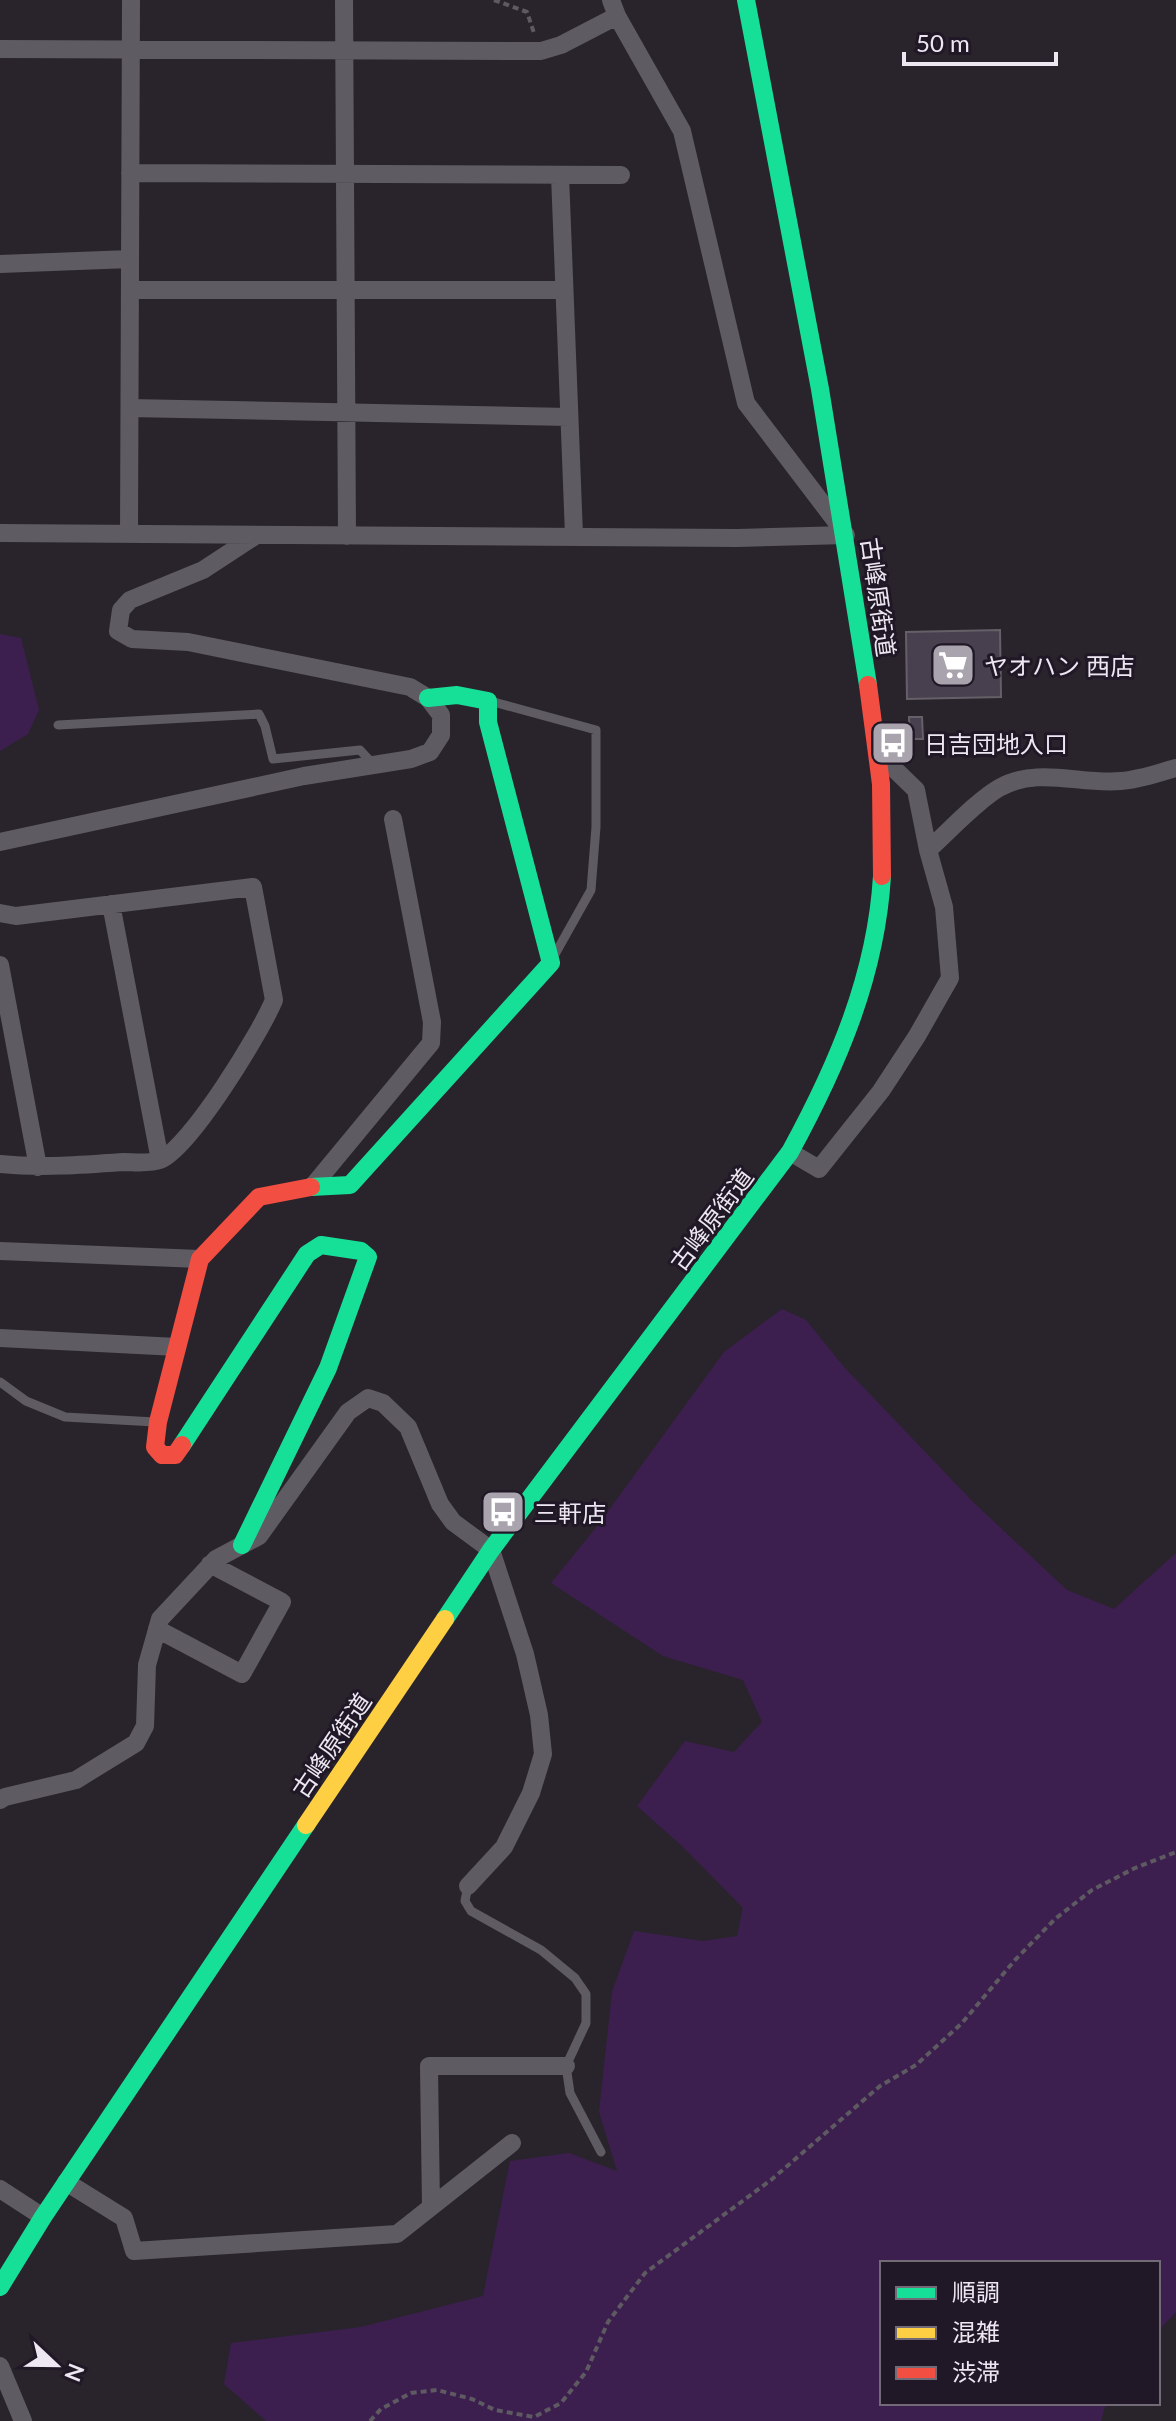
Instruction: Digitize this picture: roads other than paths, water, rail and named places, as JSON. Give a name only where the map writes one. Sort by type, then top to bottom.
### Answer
[{"type":"main road","name":"古峰原街道","points":[[0,2287],[66,2182],[491,1550],[790,1152],[818,1103],[842,1051],[862,995],[875,937],[882,880],[883,816],[877,752],[846,535],[746,0]]},
{"type":"main road","points":[[242,1545],[328,1368],[368,1257],[361,1251],[321,1245],[307,1254],[175,1455],[162,1455],[155,1447],[158,1422],[200,1259],[259,1197],[312,1187],[350,1185],[551,963],[488,722],[488,701],[457,695],[428,698]]},
{"type":"street","points":[[129,534],[131,0]]},
{"type":"street","points":[[344,0],[347,536]]},
{"type":"street","points":[[0,49],[541,51],[561,45],[614,8],[682,131],[746,403],[846,535]]},
{"type":"street","points":[[130,173],[621,175]]},
{"type":"street","points":[[560,175],[574,535]]},
{"type":"street","points":[[0,264],[130,259]]},
{"type":"street","points":[[130,290],[564,290]]},
{"type":"street","points":[[130,408],[569,417]]},
{"type":"street","points":[[0,533],[737,538],[846,535]]},
{"type":"street","points":[[0,842],[304,776],[411,759],[430,752],[441,735],[441,715],[428,698],[410,687],[188,642],[132,639],[118,631],[121,610],[130,600],[203,570],[255,536]]},
{"type":"street","points":[[790,1152],[819,1169],[881,1091],[950,978],[944,907],[916,790],[877,752]]},
{"type":"street","points":[[928,850],[997,789],[1016,781],[1049,776],[1091,782],[1124,781],[1176,768]]},
{"type":"street","points":[[312,1187],[431,1043],[432,1022],[393,819]]},
{"type":"street","points":[[0,913],[16,916],[92,909],[253,887],[274,1000],[246,1051],[184,1141],[160,1160],[38,1167],[0,1164]]},
{"type":"street","points":[[111,904],[160,1160]]},
{"type":"street","points":[[0,965],[38,1167]]},
{"type":"street","points":[[0,1251],[200,1259]]},
{"type":"street","points":[[0,1338],[177,1347]]},
{"type":"street","points":[[0,1800],[76,1780],[136,1743],[145,1726],[147,1665],[160,1619],[210,1564],[259,1536],[348,1412],[368,1398],[383,1403],[408,1427],[440,1504],[453,1522],[491,1550],[525,1654],[539,1715],[543,1754],[531,1793],[504,1847],[468,1886]]},
{"type":"street","points":[[157,1629],[242,1674],[282,1602],[210,1564]]},
{"type":"street","points":[[431,2207],[429,2066],[566,2066]]},
{"type":"street","points":[[66,2182],[124,2218],[134,2251],[397,2234],[512,2143]]},
{"type":"street","points":[[0,2189],[43,2217]]},
{"type":"street","points":[[0,2366],[23,2421]]},
{"type":"lane","points":[[488,701],[596,730],[596,827],[591,890],[551,963]]},
{"type":"lane","points":[[58,725],[259,714],[273,759],[360,750],[373,764]]},
{"type":"lane","points":[[0,1382],[26,1401],[65,1417],[158,1422]]},
{"type":"lane","points":[[468,1886],[465,1901],[471,1911],[541,1950],[575,1978],[586,1994],[586,2023],[566,2066],[570,2093],[601,2152]]},
{"type":"place","name":"ヤオハン 西店","points":[[953,665]]},
{"type":"place","name":"日吉団地入口","points":[[893,743]]},
{"type":"place","name":"三軒店","points":[[503,1512]]}]
